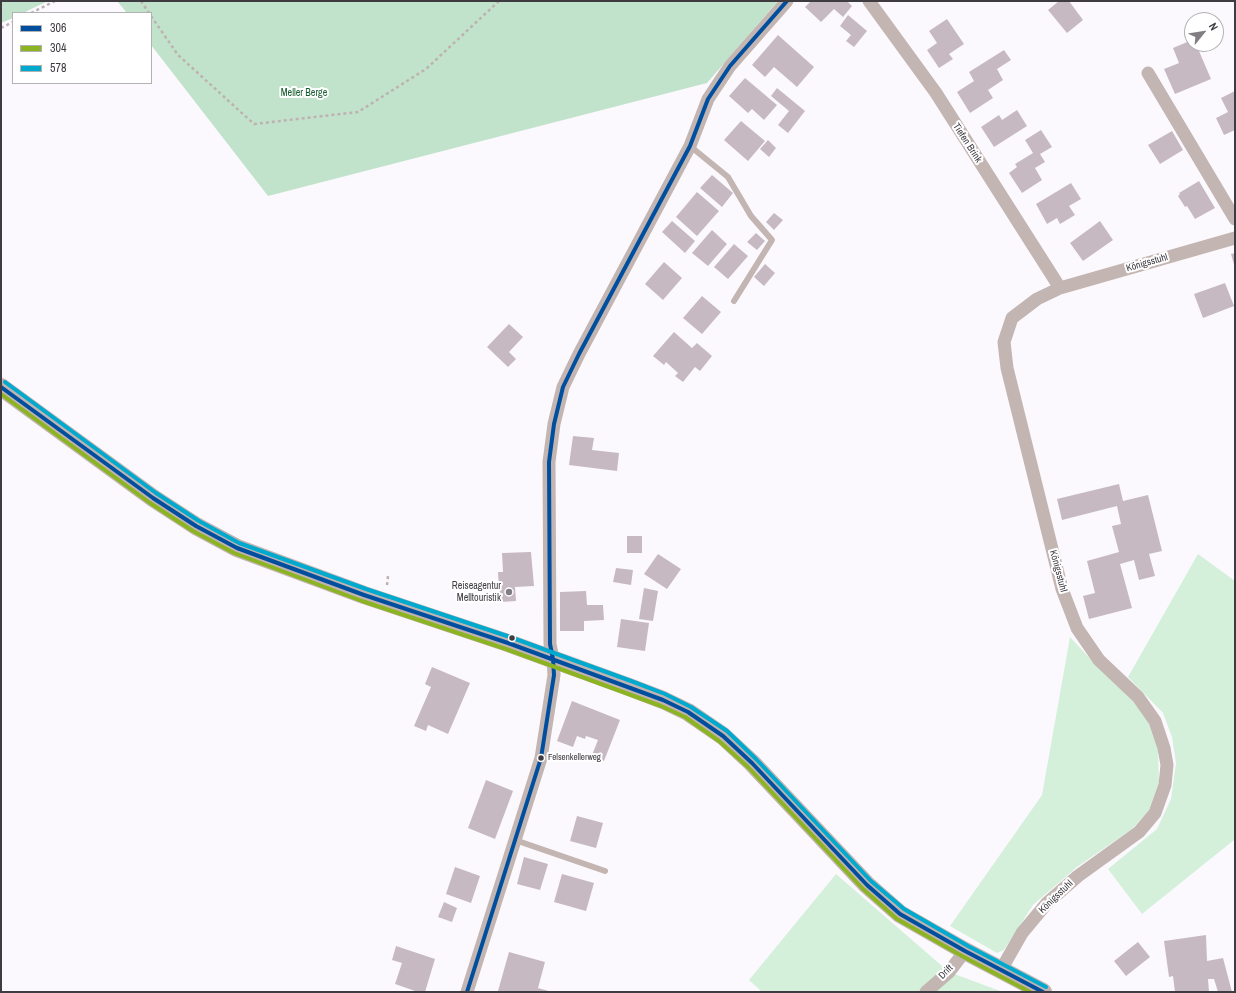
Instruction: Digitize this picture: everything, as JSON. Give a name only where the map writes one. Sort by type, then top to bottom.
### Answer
[{"type":"main road","points":[[1,387],[153,498],[196,526],[238,548],[364,595],[553,659],[663,700],[688,712],[723,736],[752,763],[866,884],[900,914],[965,951],[1043,992]]},
{"type":"street","points":[[467,992],[541,758],[554,675],[550,644],[549,462],[554,424],[563,387],[579,354],[690,146],[708,99],[730,66],[787,1]]},
{"type":"street","name":"Tiefen Brink","points":[[870,1],[936,93],[1060,288]]},
{"type":"street","points":[[1148,73],[1235,219]]},
{"type":"street","name":"Königsstuhl","points":[[1001,970],[1022,933],[1047,903],[1078,876],[1139,832],[1155,813],[1164,784],[1167,765],[1164,748],[1155,720],[1138,697],[1099,660],[1077,628],[1062,589],[1007,368],[1004,342],[1012,318],[1037,299],[1060,288],[1235,238]]},
{"type":"street","name":"Drift","points":[[926,992],[949,972],[965,951]]},
{"type":"lane","points":[[690,146],[728,177],[751,216],[772,240],[734,301]]},
{"type":"lane","points":[[515,840],[605,871]]},
{"type":"path","points":[[33,12],[55,1]]},
{"type":"path","points":[[141,1],[148,12]]},
{"type":"path","points":[[152,17],[178,55],[254,124],[358,112],[426,69],[499,1]]},
{"type":"path","points":[[1,28],[12,22]]},
{"type":"green space","points":[[1,1],[48,1],[25,12],[12,12],[12,18],[1,23]]},
{"type":"green space","name":"Meller Berge","points":[[117,1],[778,1],[707,83],[268,196],[152,46],[152,12],[126,12]]},
{"type":"green space","points":[[1198,554],[1235,581],[1235,841],[1234,840],[1142,914],[1108,869],[1157,829],[1171,799],[1176,763],[1172,737],[1163,713],[1128,677]]},
{"type":"green space","points":[[1070,637],[1131,699],[1151,723],[1158,750],[1159,782],[1149,810],[1132,829],[1077,867],[1033,905],[1004,950],[997,953],[950,926],[1042,795]]},
{"type":"green space","points":[[836,874],[949,972],[1003,992],[762,992],[749,980]]},
{"type":"building","points":[[811,1],[847,1],[852,6],[843,17],[834,9],[821,22],[805,7]]},
{"type":"building","points":[[1059,1],[1069,1],[1083,20],[1067,33],[1048,10]]},
{"type":"building","points":[[848,15],[867,31],[854,47],[846,41],[851,35],[840,26]]},
{"type":"building","points":[[947,19],[964,44],[949,54],[953,59],[939,68],[927,50],[937,43],[929,31]]},
{"type":"building","points":[[778,35],[814,67],[797,87],[774,67],[765,77],[752,65]]},
{"type":"building","points":[[1184,43],[1184,52],[1199,52],[1211,79],[1175,94],[1164,69],[1179,63],[1173,48]]},
{"type":"building","points":[[1004,50],[1011,60],[997,69],[1003,80],[988,90],[993,98],[970,113],[957,92],[974,81],[969,72]]},
{"type":"building","points":[[745,78],[777,105],[764,120],[752,109],[748,113],[729,96]]},
{"type":"building","points":[[777,88],[805,111],[788,133],[778,125],[789,111],[771,96]]},
{"type":"building","points":[[1235,91],[1235,130],[1224,135],[1216,118],[1228,112],[1221,98]]},
{"type":"building","points":[[1017,110],[1027,126],[994,147],[981,127],[999,115],[1002,120]]},
{"type":"building","points":[[741,121],[765,141],[748,161],[724,140]]},
{"type":"building","points":[[1041,130],[1052,147],[1040,154],[1045,162],[1035,168],[1042,180],[1022,193],[1009,173],[1017,167],[1015,164],[1033,153],[1025,140]]},
{"type":"building","points":[[1172,131],[1183,150],[1160,164],[1148,145]]},
{"type":"building","points":[[768,140],[776,148],[769,157],[760,149]]},
{"type":"building","points":[[712,175],[733,193],[722,207],[700,188]]},
{"type":"building","points":[[1199,181],[1215,208],[1195,219],[1187,206],[1185,207],[1178,196],[1180,194],[1179,193]]},
{"type":"building","points":[[1071,183],[1081,199],[1069,206],[1075,215],[1060,224],[1057,218],[1047,224],[1036,204]]},
{"type":"building","points":[[697,192],[719,211],[697,236],[676,217]]},
{"type":"building","points":[[774,213],[783,220],[774,230],[766,222]]},
{"type":"building","points":[[672,221],[695,241],[685,253],[662,232]]},
{"type":"building","points":[[1100,221],[1113,240],[1083,261],[1070,243]]},
{"type":"building","points":[[712,230],[727,244],[708,266],[692,253]]},
{"type":"building","points":[[756,233],[765,241],[757,250],[747,242]]},
{"type":"building","points":[[734,244],[748,256],[728,279],[714,267]]},
{"type":"building","points":[[1235,253],[1235,268],[1231,254]]},
{"type":"building","points":[[664,262],[682,278],[663,300],[645,284]]},
{"type":"building","points":[[765,264],[775,273],[764,286],[754,277]]},
{"type":"building","points":[[1225,283],[1234,306],[1203,318],[1194,294]]},
{"type":"building","points":[[702,296],[721,312],[702,334],[683,318]]},
{"type":"building","points":[[509,324],[523,337],[509,352],[516,359],[508,367],[487,347]]},
{"type":"building","points":[[674,332],[692,348],[697,343],[712,356],[700,371],[695,367],[683,382],[675,376],[678,373],[666,362],[664,365],[653,356]]},
{"type":"building","points":[[573,436],[594,438],[592,450],[619,453],[617,471],[569,465]]},
{"type":"building","points":[[1119,484],[1123,501],[1148,495],[1162,551],[1149,554],[1155,576],[1139,580],[1134,560],[1120,564],[1132,608],[1089,619],[1083,596],[1095,593],[1087,561],[1119,552],[1112,526],[1121,524],[1117,506],[1062,520],[1057,499]]},
{"type":"building","points":[[627,536],[642,536],[642,553],[627,553]]},
{"type":"building","points":[[531,552],[534,586],[515,587],[516,601],[500,602],[498,572],[503,572],[502,553]]},
{"type":"building","points":[[658,554],[681,569],[667,589],[644,574]]},
{"type":"building","points":[[616,568],[633,570],[631,585],[613,582]]},
{"type":"building","points":[[644,588],[658,591],[653,621],[639,619]]},
{"type":"building","points":[[586,591],[587,605],[603,605],[604,620],[584,621],[584,631],[560,631],[560,592]]},
{"type":"building","points":[[621,619],[649,623],[645,651],[617,647]]},
{"type":"building","points":[[432,667],[470,683],[448,734],[428,725],[426,731],[414,726],[431,687],[425,684]]},
{"type":"building","points":[[572,701],[620,720],[604,761],[592,755],[598,740],[586,736],[585,739],[577,736],[573,747],[557,741]]},
{"type":"building","points":[[486,780],[513,791],[495,839],[468,828]]},
{"type":"building","points":[[577,816],[603,823],[596,848],[570,841]]},
{"type":"building","points":[[524,857],[548,864],[540,890],[517,884]]},
{"type":"building","points":[[455,867],[480,876],[471,903],[446,894]]},
{"type":"building","points":[[562,874],[594,883],[586,911],[554,902]]},
{"type":"building","points":[[444,902],[457,908],[452,922],[438,917]]},
{"type":"building","points":[[1206,935],[1207,961],[1223,958],[1232,992],[1218,992],[1214,979],[1208,979],[1209,992],[1175,992],[1173,976],[1169,977],[1164,941]]},
{"type":"building","points":[[1138,942],[1150,957],[1126,976],[1114,961]]},
{"type":"building","points":[[396,946],[435,959],[425,992],[418,992],[395,984],[402,963],[392,960]]},
{"type":"building","points":[[509,952],[545,962],[538,988],[552,992],[498,991]]},
{"type":"transit line","name":"306","points":[[467,992],[541,758],[554,675],[550,644],[549,462],[554,424],[563,387],[579,354],[690,146],[708,99],[730,66],[787,1]]},
{"type":"transit line","name":"578","points":[[5,382],[156,493],[199,521],[239,543],[366,589],[510,637],[665,694],[691,707],[727,731],[756,759],[871,881],[904,909],[968,946],[1046,987]]},
{"type":"transit line","name":"306","points":[[1,387],[153,498],[196,526],[237,548],[364,595],[508,643],[663,700],[688,712],[723,736],[752,763],[867,885],[900,914],[965,951],[1043,992]]},
{"type":"transit line","name":"304","points":[[1,394],[150,503],[193,531],[234,553],[362,601],[506,649],[661,706],[685,717],[719,741],[748,767],[863,889],[897,919],[1030,992]]},
{"type":"place","name":"Reiseagentur Melltouristik","points":[[509,592]]},
{"type":"place","name":"Felsenkellerweg","points":[[541,758]]}]
